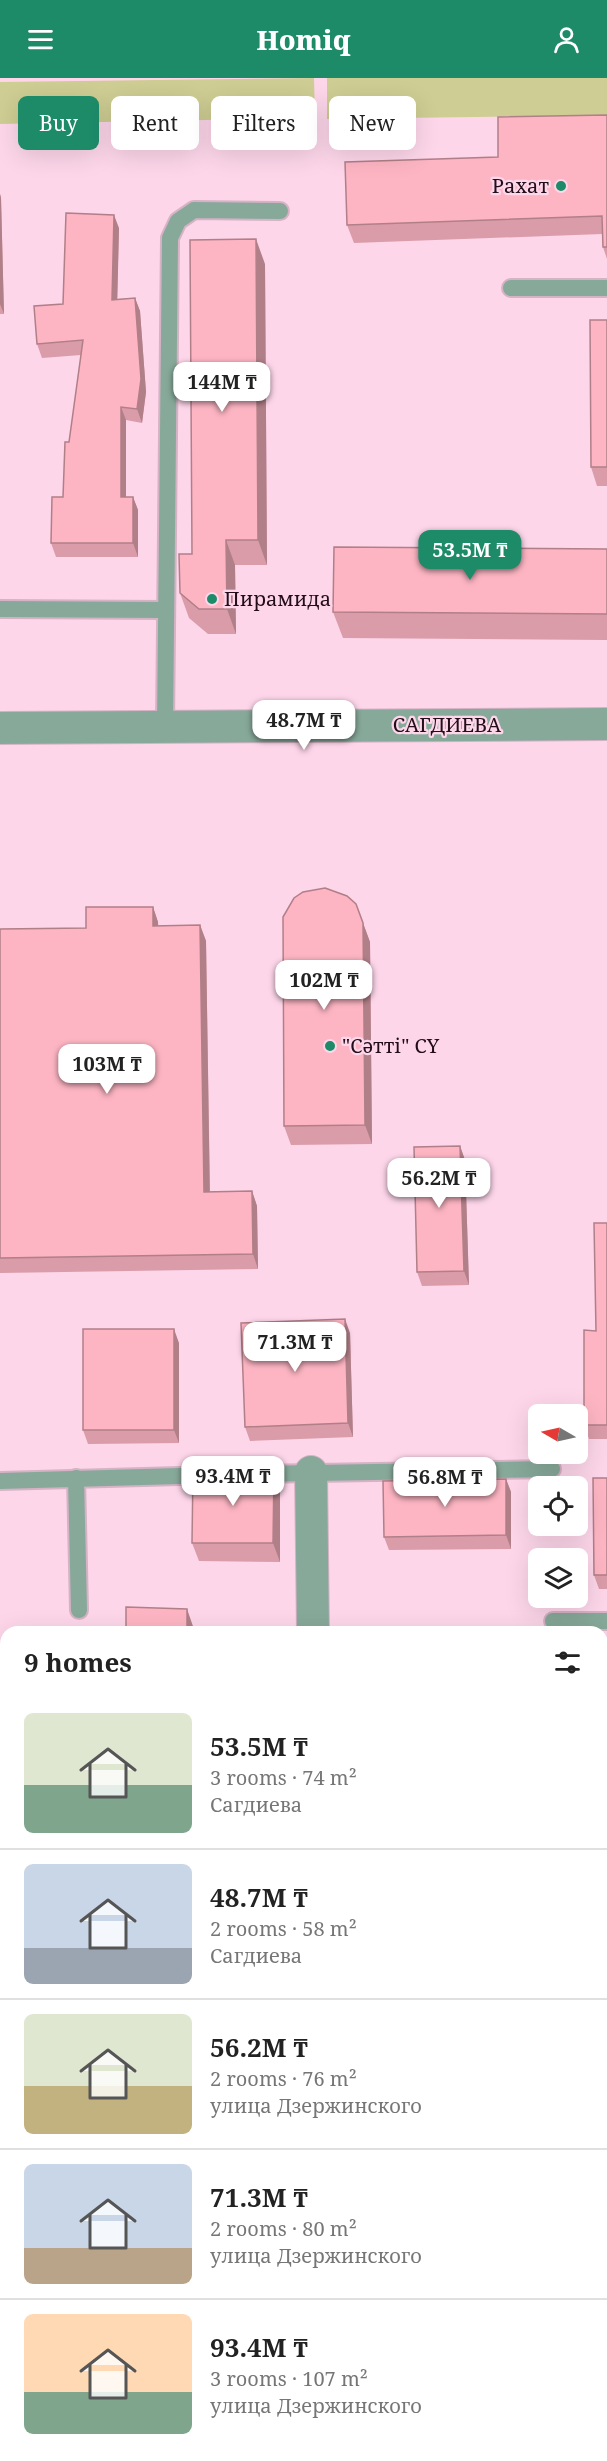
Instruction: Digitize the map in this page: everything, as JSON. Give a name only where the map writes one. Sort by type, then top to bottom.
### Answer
[{"type":"street","name":"САГДИЕВА","points":[[0,728],[607,724]]},
{"type":"street","points":[[311,1472],[314,1626]]},
{"type":"lane","points":[[165,727],[170,238],[178,221],[194,210],[280,211]]},
{"type":"lane","points":[[511,288],[607,288]]},
{"type":"lane","points":[[0,609],[165,610]]},
{"type":"lane","points":[[0,1481],[311,1472],[552,1469]]},
{"type":"lane","points":[[76,1478],[79,1610]]},
{"type":"lane","points":[[553,1621],[607,1621]]},
{"type":"shaded area","points":[[314,78],[314,96],[211,96],[211,120],[199,120],[199,96],[111,96],[111,122],[99,122],[99,96],[18,96],[18,124],[0,124],[0,82]]},
{"type":"shaded area","points":[[327,78],[607,78],[607,115],[416,118],[416,96],[329,96],[329,119],[327,119]]},
{"type":"building","points":[[607,115],[607,247],[603,247],[602,216],[347,225],[345,162],[498,157],[498,117]]},
{"type":"building","points":[[66,213],[114,215],[112,300],[135,298],[141,379],[137,409],[121,407],[121,497],[133,497],[133,543],[51,543],[52,497],[63,497],[65,442],[69,442],[83,340],[37,344],[34,306],[63,304]]},
{"type":"building","points":[[256,239],[258,540],[226,540],[227,609],[199,609],[180,593],[179,554],[192,554],[190,240]]},
{"type":"building","points":[[590,320],[607,320],[607,467],[591,467]]},
{"type":"building","points":[[334,547],[607,549],[607,614],[333,612]]},
{"type":"building","name":"\"Сәтті\" СY","points":[[325,888],[347,896],[356,904],[363,923],[365,1125],[284,1126],[283,917],[294,898],[303,892]]},
{"type":"building","points":[[86,907],[153,907],[153,926],[200,925],[204,1192],[252,1191],[253,1254],[0,1258],[0,929],[86,928]]},
{"type":"building","points":[[460,1146],[464,1271],[417,1272],[414,1147]]},
{"type":"building","points":[[594,1223],[607,1223],[607,1425],[588,1425],[588,1404],[584,1404],[584,1330],[596,1331]]},
{"type":"building","points":[[345,1319],[348,1423],[245,1427],[241,1323]]},
{"type":"building","points":[[83,1329],[174,1329],[174,1430],[83,1430]]},
{"type":"building","points":[[193,1470],[274,1471],[273,1543],[192,1543]]},
{"type":"building","points":[[593,1478],[607,1478],[607,1575],[594,1575]]},
{"type":"building","points":[[506,1479],[506,1535],[384,1537],[383,1481]]},
{"type":"building","points":[[126,1607],[187,1609],[187,1626],[126,1626]]},
{"type":"place","name":"Рахат","points":[[561,186]]},
{"type":"place","name":"Пирамида","points":[[212,599]]},
{"type":"place","name":"\"Сәтті\" СY","points":[[330,1046]]}]
